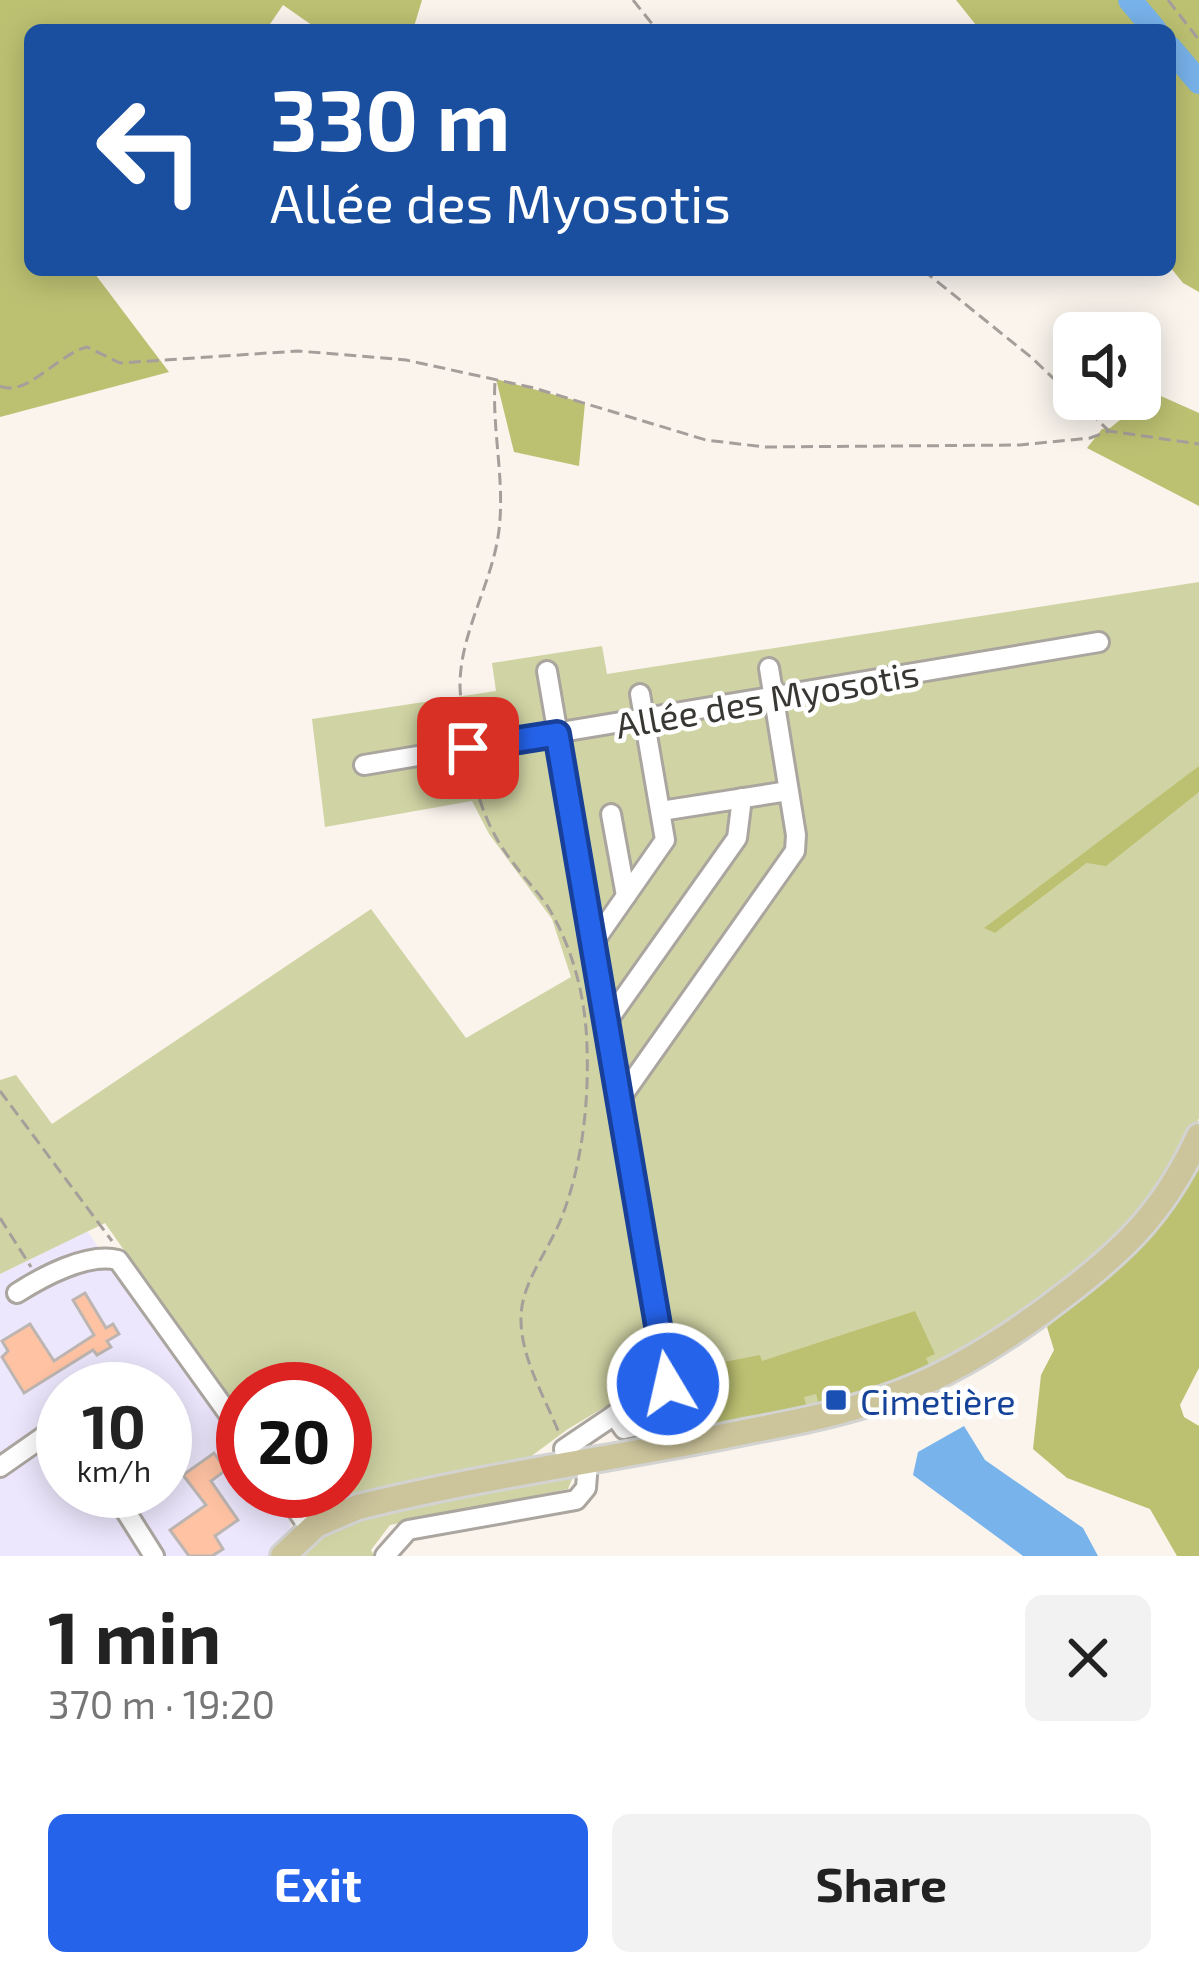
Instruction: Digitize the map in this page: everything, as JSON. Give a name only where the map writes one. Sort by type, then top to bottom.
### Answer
[{"type":"main road","points":[[283,1556],[310,1529],[335,1515],[573,1459],[676,1446],[872,1402],[966,1362],[1051,1306],[1130,1243],[1164,1202],[1199,1136]]},
{"type":"street","name":"Allée des Myosotis","points":[[364,765],[1099,641]]},
{"type":"street","points":[[620,1099],[795,851],[769,668]]},
{"type":"street","points":[[547,671],[676,1446]]},
{"type":"street","points":[[591,946],[665,840],[640,694]]},
{"type":"street","points":[[661,811],[788,791]]},
{"type":"street","points":[[605,1023],[737,838],[742,798]]},
{"type":"street","points":[[611,814],[626,896]]},
{"type":"street","points":[[17,1293],[39,1279],[109,1257],[118,1260],[216,1396]]},
{"type":"street","points":[[385,1556],[408,1530],[576,1500],[586,1488],[573,1459],[614,1415],[624,1429],[643,1425],[652,1416],[643,1396],[668,1384]]},
{"type":"street","points":[[0,1467],[36,1442]]},
{"type":"street","points":[[130,1518],[154,1556]]},
{"type":"street","points":[[302,1518],[310,1529]]},
{"type":"path","points":[[633,0],[652,24]]},
{"type":"path","points":[[1168,0],[1199,40]]},
{"type":"path","points":[[930,276],[1053,378]]},
{"type":"path","points":[[0,386],[20,389],[87,347],[120,363],[257,353],[340,353],[435,365],[686,435],[765,448],[1020,445],[1109,431],[1199,444]]},
{"type":"path","points":[[496,379],[493,418],[502,499],[494,555],[461,670],[468,748],[484,818],[559,927],[576,976],[587,1032],[587,1084],[574,1173],[562,1216],[526,1289],[521,1311],[526,1348],[573,1459]]},
{"type":"path","points":[[1098,420],[1109,431]]},
{"type":"path","points":[[0,1091],[112,1241],[118,1260]]},
{"type":"path","points":[[0,1218],[39,1279]]},
{"type":"shaded area","points":[[87,1231],[180,1362],[36,1362],[36,1518],[192,1518],[192,1378],[216,1412],[216,1518],[289,1518],[291,1532],[270,1556],[0,1556],[0,1274]]},
{"type":"green space","points":[[0,0],[422,0],[415,24],[310,24],[283,5],[270,24],[24,24],[24,276],[97,276],[169,372],[0,417]]},
{"type":"green space","points":[[956,0],[1199,0],[1199,292],[1176,274],[1176,24],[975,24]]},
{"type":"green space","points":[[496,379],[585,403],[579,466],[514,452]]},
{"type":"green space","points":[[1161,396],[1199,413],[1199,506],[1087,448],[1102,429],[1120,420],[1161,420]]},
{"type":"green space","points":[[1199,582],[1199,766],[995,933],[1087,863],[1199,792],[1199,1118],[1180,1162],[1118,1244],[964,1349],[896,1382],[819,1405],[683,1433],[660,1374],[568,1429],[518,1466],[372,1492],[372,1362],[216,1362],[216,1382],[105,1223],[0,1274],[0,1080],[16,1075],[52,1124],[371,909],[466,1038],[571,977],[552,919],[489,834],[472,801],[325,827],[312,719],[496,691],[492,663],[602,646],[607,674]]},
{"type":"green space","points":[[1199,766],[1199,792],[1106,866],[1087,863],[995,933],[984,928]]},
{"type":"green space","points":[[1199,1153],[1199,1368],[1180,1405],[1184,1417],[1199,1426],[1199,1556],[1177,1556],[1150,1509],[1067,1478],[1033,1449],[1041,1375],[1054,1350],[1047,1327],[1135,1251],[1168,1209]]},
{"type":"green space","points":[[915,1311],[935,1354],[926,1358],[930,1367],[863,1394],[819,1405],[816,1394],[804,1397],[807,1408],[694,1431],[692,1419],[681,1421],[676,1390],[713,1384],[724,1362],[760,1355],[762,1361]]},
{"type":"green space","points":[[575,1472],[568,1489],[390,1525],[371,1550],[374,1556],[293,1556],[316,1537],[347,1522],[466,1490]]},
{"type":"water","points":[[964,1426],[985,1460],[1083,1528],[1098,1556],[1023,1556],[913,1475],[918,1452]]},
{"type":"building","points":[[85,1293],[106,1328],[113,1324],[119,1334],[107,1341],[111,1347],[97,1355],[93,1350],[74,1362],[36,1362],[36,1386],[24,1393],[2,1357],[8,1351],[2,1341],[30,1324],[54,1361],[94,1335],[73,1300]]},
{"type":"building","points":[[699,1337],[698,1352],[705,1355],[695,1377],[680,1370],[678,1359],[685,1339]]},
{"type":"building","points":[[214,1453],[216,1477],[211,1481],[216,1488],[216,1518],[238,1520],[215,1536],[223,1549],[212,1556],[189,1556],[170,1530],[206,1505],[192,1487],[192,1469]]},
{"type":"waterway","points":[[1130,0],[1150,24]]},
{"type":"waterway","points":[[1176,55],[1199,82]]},
{"type":"place","name":"Cimetière","points":[[836,1400]]},
{"type":"route","points":[[468,748],[557,734],[668,1384]]}]
